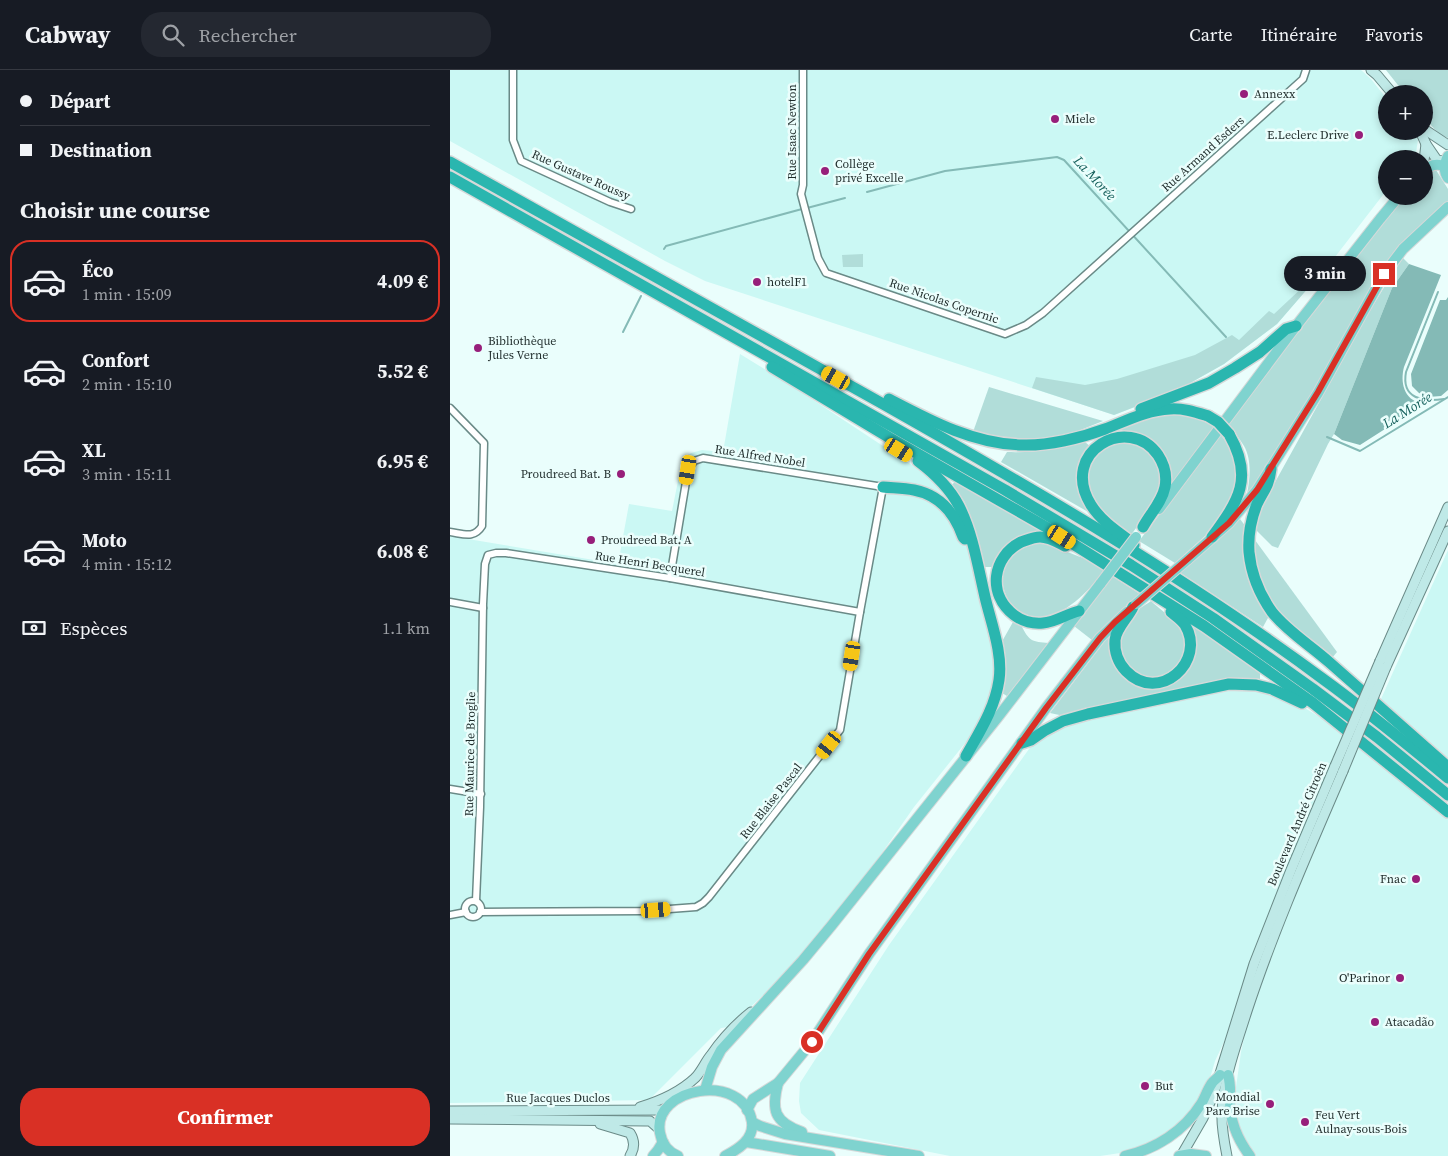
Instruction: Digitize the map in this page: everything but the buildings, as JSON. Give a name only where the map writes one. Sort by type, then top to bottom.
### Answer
[{"type":"highway","points":[[450,162],[803,359],[1015,480],[1137,554],[1231,615],[1321,677],[1448,778]]},
{"type":"highway","points":[[450,177],[1005,490],[1148,576],[1213,618],[1313,689],[1377,737],[1448,795]]},
{"type":"highway","points":[[1103,429],[1110,422],[1209,383],[1260,352],[1286,329],[1296,326]]},
{"type":"highway","points":[[745,344],[754,357],[1037,522],[1164,600],[1313,703],[1448,812]]},
{"type":"highway","points":[[803,359],[814,358],[935,423],[959,433],[990,441],[1022,445],[1054,442],[1103,429],[1147,413],[1171,408],[1189,410],[1208,416],[1218,422],[1229,434],[1237,449],[1242,466],[1242,483],[1232,509],[1212,537]]},
{"type":"highway","points":[[1137,554],[1133,543],[1110,525],[1091,506],[1083,489],[1082,474],[1085,461],[1096,448],[1109,440],[1124,437],[1142,441],[1154,449],[1162,462],[1165,473],[1163,493],[1139,532]]},
{"type":"highway","points":[[890,438],[899,450],[933,472],[946,486],[959,505],[972,544],[998,654],[999,677],[996,698],[991,710],[966,756]]},
{"type":"highway","points":[[1271,470],[1269,483],[1252,518],[1249,552],[1251,569],[1259,589],[1272,611],[1291,631],[1335,667],[1448,767]]},
{"type":"highway","points":[[883,487],[914,490],[933,497],[948,509],[963,537],[972,544]]},
{"type":"highway","points":[[1078,547],[1070,548],[1053,539],[1039,537],[1026,540],[1013,546],[1002,557],[996,583],[1000,598],[1009,611],[1020,619],[1031,623],[1057,620],[1068,613],[1079,611]]},
{"type":"highway","points":[[1135,605],[1119,629],[1115,639],[1116,655],[1122,668],[1133,678],[1147,684],[1162,682],[1176,675],[1186,664],[1190,652],[1189,638],[1185,625],[1168,609],[1164,600]]},
{"type":"highway","points":[[1022,743],[1031,740],[1063,721],[1229,684],[1256,684],[1305,704],[1313,703]]},
{"type":"main road","points":[[1371,70],[1385,85]]},
{"type":"main road","points":[[1433,135],[1448,145]]},
{"type":"main road","points":[[1424,140],[1437,160],[1446,161]]},
{"type":"main road","points":[[1425,150],[1426,144]]},
{"type":"main road","points":[[1433,165],[1446,161]]},
{"type":"main road","points":[[1446,161],[1445,171],[1448,178]]},
{"type":"main road","points":[[705,1090],[712,1066],[721,1050],[803,960],[966,756],[1139,532],[1155,515],[1296,326],[1392,205]]},
{"type":"main road","points":[[747,1110],[753,1099],[778,1083],[812,1042],[869,954],[1046,708],[1100,638],[1237,515],[1257,490],[1318,392],[1384,274],[1403,249],[1446,211]]},
{"type":"main road","name":"Boulevard André Citroën","points":[[1227,1156],[1222,1129],[1224,1075],[1234,1026],[1257,956],[1291,870],[1339,769],[1448,507]]},
{"type":"main road","name":"Boulevard André Citroën","points":[[1383,664],[1448,531]]},
{"type":"main road","points":[[626,1111],[657,1102],[684,1087],[696,1076],[718,1044],[739,1021],[763,1003]]},
{"type":"main road","points":[[1125,1156],[1152,1147],[1169,1138],[1183,1127],[1201,1104],[1211,1084],[1224,1075],[1231,1086],[1231,1119],[1242,1146],[1250,1156]]},
{"type":"main road","name":"Boulevard André Citroën","points":[[1180,1156],[1203,1118],[1224,1075]]},
{"type":"main road","points":[[778,1083],[774,1101],[775,1110],[780,1120],[789,1127],[822,1140]]},
{"type":"main road","points":[[678,1156],[673,1154],[663,1142],[659,1129],[662,1115],[677,1100],[689,1093],[705,1090],[723,1092],[734,1096],[747,1110],[752,1122],[752,1129],[746,1142],[725,1156]]},
{"type":"main road","name":"Rue Jacques Duclos","points":[[450,1111],[665,1110]]},
{"type":"main road","name":"Rue Jacques Duclos","points":[[450,1119],[646,1121],[659,1129]]},
{"type":"main road","points":[[588,1120],[630,1133],[634,1138],[634,1146],[630,1156]]},
{"type":"main road","points":[[752,1122],[785,1134],[919,1156]]},
{"type":"main road","points":[[653,1156],[663,1142]]},
{"type":"main road","points":[[746,1142],[830,1156]]},
{"type":"main road","points":[[1180,1156],[1200,1156]]},
{"type":"street","name":"Rue Gustave Roussy","points":[[513,70],[513,140],[521,161],[610,202],[631,209]]},
{"type":"street","name":"Rue Isaac Newton","points":[[801,194],[803,185],[804,70]]},
{"type":"street","name":"Rue Armand Esders","points":[[1112,251],[1303,79],[1306,70]]},
{"type":"street","name":"Rue Nicolas Copernic","points":[[801,194],[818,258],[826,273],[1006,334],[1026,325],[1043,313],[1112,251]]},
{"type":"street","points":[[450,408],[484,443],[482,526],[473,535],[450,532]]},
{"type":"street","name":"Rue Alfred Nobel","points":[[670,578],[688,470],[694,461],[703,458],[883,487]]},
{"type":"street","name":"Rue Blaise Pascal","points":[[480,912],[643,911],[696,907],[703,903],[739,860],[840,730],[883,487]]},
{"type":"street","name":"Rue Henri Becquerel","points":[[483,608],[485,564],[488,555],[496,553],[516,554],[670,578],[860,612]]},
{"type":"street","points":[[450,602],[483,608]]},
{"type":"street","name":"Rue Maurice de Broglie","points":[[476,901],[481,794],[483,608]]},
{"type":"street","points":[[450,789],[481,794]]},
{"type":"street","points":[[471,901],[476,901],[481,906],[477,916],[472,917],[466,912],[466,904],[471,901]]},
{"type":"street","points":[[450,915],[466,912]]},
{"type":"shaded area","points":[[450,70],[1361,70],[1378,88],[1378,140],[1418,140],[1416,150],[1378,150],[1378,201],[1335,257],[1277,324],[1224,364],[1176,391],[1114,415],[705,281],[665,261],[450,141]]},
{"type":"shaded area","points":[[1386,70],[1448,70],[1448,138],[1437,132],[1433,127],[1433,85],[1398,85]]},
{"type":"shaded area","points":[[1436,170],[1448,189],[1448,201],[1413,233],[1332,358],[1286,437],[1249,495],[1247,494],[1249,463],[1247,451],[1227,422],[1396,205],[1433,205],[1433,171]]},
{"type":"shaded area","points":[[863,254],[863,267],[843,267],[842,255]]},
{"type":"shaded area","points":[[1335,257],[1277,324],[1224,364],[1176,391],[1114,415],[1032,388],[1036,377],[1085,385],[1117,379],[1195,355],[1232,335],[1239,340],[1269,311],[1274,314]]},
{"type":"shaded area","points":[[1403,258],[1409,264],[1392,288],[1334,434],[1278,548],[1272,546],[1256,530],[1258,515],[1263,504],[1371,309]]},
{"type":"shaded area","points":[[740,354],[927,475],[939,486],[965,531],[994,655],[995,676],[991,696],[984,715],[966,742],[914,807],[868,873],[799,959],[729,1027],[721,1028],[649,1100],[450,1103],[450,536],[618,564],[629,504],[672,511],[681,466],[685,459],[691,453],[702,450],[723,452]]},
{"type":"shaded area","points":[[989,387],[1103,421],[1068,435],[1024,440],[973,432]]},
{"type":"shaded area","points":[[1170,414],[1194,416],[1216,427],[1168,490],[1167,463],[1160,449],[1140,436],[1118,429],[1145,419]]},
{"type":"shaded area","points":[[1221,435],[1232,450],[1239,467],[1238,487],[1216,526],[1175,563],[1139,541]]},
{"type":"shaded area","points":[[1085,442],[1091,447],[1081,460],[1078,468],[1078,491],[1081,499],[1097,517],[1001,462],[1007,452],[1046,450]]},
{"type":"shaded area","points":[[1116,442],[1129,442],[1140,445],[1159,464],[1161,487],[1152,506],[1131,535],[1113,523],[1109,518],[1097,502],[1089,482],[1089,473],[1097,456]]},
{"type":"shaded area","points":[[956,480],[1041,529],[1039,533],[999,557],[993,567],[983,567],[973,524],[964,501],[952,485]]},
{"type":"shaded area","points":[[1240,519],[1246,527],[1269,616],[1263,627],[1179,572]]},
{"type":"shaded area","points":[[1255,540],[1337,652],[1332,658],[1275,610],[1255,569],[1253,546]]},
{"type":"shaded area","points":[[1039,542],[1097,563],[1105,568],[1093,584],[1071,605],[1054,614],[1044,617],[1032,617],[1022,614],[1013,607],[1003,587],[1003,576],[1005,565],[1012,555],[1021,549]]},
{"type":"shaded area","points":[[1448,550],[1448,758],[1381,699]]},
{"type":"shaded area","points":[[1112,576],[1140,594],[1092,640],[1074,626]]},
{"type":"shaded area","points":[[1151,601],[1183,629],[1187,638],[1187,646],[1185,655],[1174,670],[1166,675],[1148,679],[1129,667],[1122,653],[1121,638],[1122,631],[1129,617]]},
{"type":"shaded area","points":[[1013,622],[1021,625],[1032,640],[1049,643],[1007,696],[1002,693],[1000,645]]},
{"type":"shaded area","points":[[1190,623],[1260,671],[1260,679],[1227,679],[1064,716],[1050,713],[1108,637],[1112,638],[1113,657],[1148,687],[1190,665]]},
{"type":"shaded area","points":[[1250,687],[1285,696],[1345,734],[1231,1027],[1215,1061],[1208,1085],[1194,1108],[1171,1132],[1147,1146],[1127,1152],[1100,1156],[950,1156],[819,1130],[801,1113],[799,1101],[800,1083],[889,945],[1034,742],[1065,725],[1228,688]]},
{"type":"shaded area","points":[[1359,744],[1448,818],[1448,1156],[1254,1156],[1241,1136],[1234,1101],[1248,1019],[1281,929]]},
{"type":"water","points":[[1409,264],[1441,275],[1403,373],[1403,384],[1407,394],[1415,401],[1421,403],[1421,406],[1360,445],[1342,440],[1334,434],[1392,288]]},
{"type":"water","points":[[1448,297],[1448,390],[1441,396],[1428,397],[1419,393],[1412,386],[1411,374],[1440,300],[1446,300]]},
{"type":"waterway","name":"La Morée","points":[[867,192],[945,171],[1057,157],[1064,160],[1226,337]]},
{"type":"waterway","name":"La Morée","points":[[807,208],[845,198]]},
{"type":"waterway","name":"La Morée","points":[[664,249],[666,246],[802,209]]},
{"type":"waterway","name":"La Morée","points":[[1438,292],[1406,372],[1405,381],[1410,393],[1415,397],[1428,400],[1444,399]]},
{"type":"waterway","name":"La Morée","points":[[623,332],[641,296]]},
{"type":"waterway","name":"La Morée","points":[[1327,437],[1360,451],[1448,397]]},
{"type":"place","name":"Annexx","points":[[1244,94]]},
{"type":"place","name":"Miele","points":[[1055,119]]},
{"type":"place","name":"E.Leclerc Drive","points":[[1359,135]]},
{"type":"place","name":"Collège privé Excelle","points":[[825,171]]},
{"type":"place","name":"hotelF1","points":[[757,282]]},
{"type":"place","name":"Bibliothèque Jules Verne","points":[[478,348]]},
{"type":"place","name":"Proudreed Bat. B","points":[[621,474]]},
{"type":"place","name":"Proudreed Bat. A","points":[[591,540]]},
{"type":"place","name":"Fnac","points":[[1416,879]]},
{"type":"place","name":"O'Parinor","points":[[1400,978]]},
{"type":"place","name":"Atacadão","points":[[1375,1022]]},
{"type":"place","name":"But","points":[[1145,1086]]},
{"type":"place","name":"Mondial Pare Brise","points":[[1270,1104]]},
{"type":"place","name":"Feu Vert Aulnay-sous-Bois","points":[[1305,1122]]},
{"type":"route","points":[[812,1042],[869,954],[1046,708],[1100,638],[1115,622],[1229,523],[1257,490],[1318,392],[1384,274]]}]
